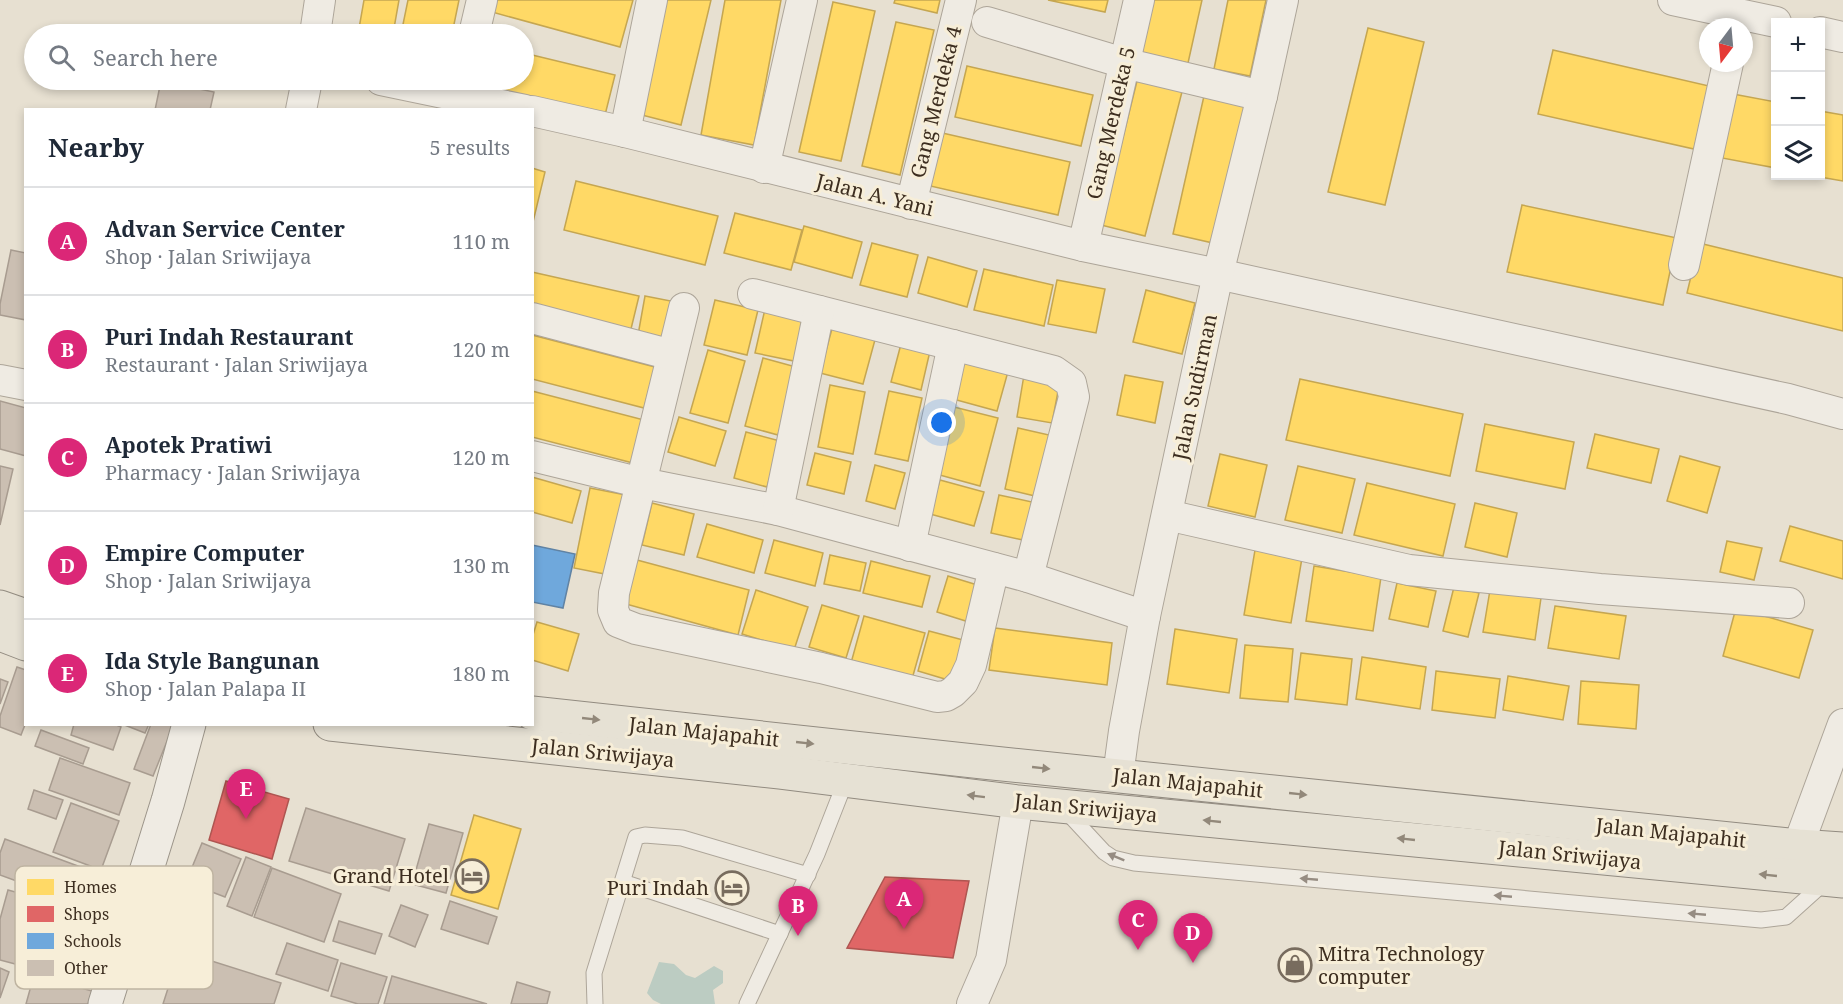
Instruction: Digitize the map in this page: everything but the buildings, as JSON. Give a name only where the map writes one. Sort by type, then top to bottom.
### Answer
[{"type":"main road","points":[[0,607],[24,615]]},
{"type":"main road","points":[[0,634],[24,643]]},
{"type":"main road","name":"Jalan Majapahit","points":[[534,713],[1118,776],[1843,849]]},
{"type":"main road","name":"Jalan Sriwijaya","points":[[348,726],[846,780],[1018,802],[1834,881]]},
{"type":"main road","points":[[1439,843],[1442,809]]},
{"type":"street","points":[[316,24],[320,0]]},
{"type":"street","points":[[476,24],[482,0]]},
{"type":"street","points":[[625,132],[652,0]]},
{"type":"street","points":[[764,168],[802,0]]},
{"type":"street","name":"Gang Merdeka 4","points":[[911,204],[961,0]]},
{"type":"street","name":"Gang Merdeka 5","points":[[1083,246],[1139,0]]},
{"type":"street","name":"Jalan Sudirman","points":[[1118,776],[1145,616],[1218,274],[1262,96],[1282,0]]},
{"type":"street","points":[[1673,0],[1728,18]]},
{"type":"street","points":[[1753,21],[1771,22]]},
{"type":"street","points":[[987,22],[1124,63],[1262,96]]},
{"type":"street","points":[[1825,33],[1843,37]]},
{"type":"street","points":[[1684,265],[1726,72]]},
{"type":"street","points":[[301,108],[305,90]]},
{"type":"street","points":[[471,90],[520,108]]},
{"type":"street","name":"Jalan A. Yani","points":[[534,111],[1083,246],[1788,399],[1843,414]]},
{"type":"street","points":[[753,294],[1054,371],[1071,383],[1074,397],[1028,577]]},
{"type":"street","points":[[684,308],[614,593],[613,610],[618,622],[636,629],[821,668],[937,697],[946,696],[963,682],[971,665],[994,568]]},
{"type":"street","points":[[778,510],[819,311]]},
{"type":"street","points":[[534,319],[672,355]]},
{"type":"street","points":[[910,546],[953,345]]},
{"type":"street","points":[[0,380],[24,385]]},
{"type":"street","points":[[534,456],[642,483],[778,510],[1028,577],[1145,616]]},
{"type":"street","points":[[1167,515],[1409,570],[1789,603]]},
{"type":"street","points":[[1798,846],[1843,724]]},
{"type":"street","points":[[148,866],[188,726]]},
{"type":"street","points":[[972,1004],[991,960],[1018,802]]},
{"type":"street","points":[[105,1004],[110,989]]},
{"type":"lane","points":[[747,1004],[808,875],[846,780]]},
{"type":"lane","points":[[1059,805],[1104,852],[1113,858],[1134,863],[1761,920],[1786,916],[1834,881]]},
{"type":"lane","points":[[596,1004],[594,973],[636,837],[645,835],[682,838],[808,875]]},
{"type":"lane","points":[[623,882],[780,934]]},
{"type":"shaded area","points":[[659,962],[674,964],[686,975],[695,978],[714,966],[723,971],[723,983],[713,990],[715,1004],[661,1004],[653,1000],[647,993]]},
{"type":"place","name":"Ida Style Bangunan","points":[[246,819]]},
{"type":"place","name":"Grand Hotel","points":[[472,876]]},
{"type":"place","name":"Puri Indah","points":[[732,888]]},
{"type":"place","name":"Advan Service Center","points":[[904,929]]},
{"type":"place","name":"Puri Indah Restaurant","points":[[798,936]]},
{"type":"place","name":"Apotek Pratiwi","points":[[1138,950]]},
{"type":"place","name":"Empire Computer","points":[[1193,963]]},
{"type":"place","name":"Mitra Technology computer","points":[[1295,965]]}]
